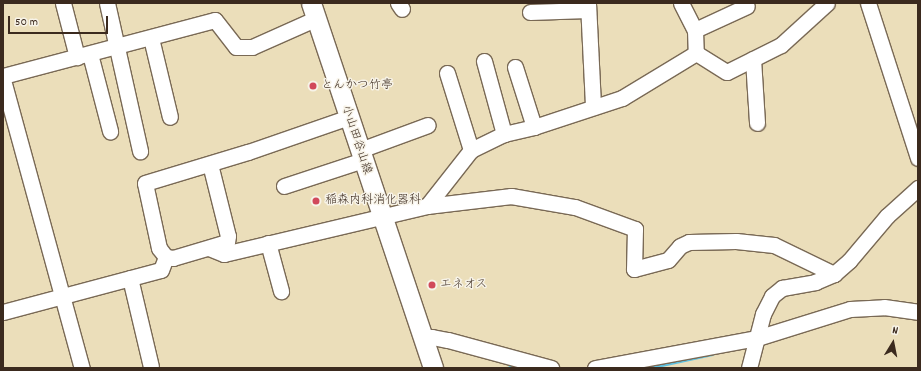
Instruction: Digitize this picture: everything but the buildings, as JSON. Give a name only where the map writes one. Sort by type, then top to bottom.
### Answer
[{"type":"main road","name":"小山田谷山線","points":[[314,11],[433,368]]},
{"type":"street","points":[[63,3],[110,131]]},
{"type":"street","points":[[107,3],[140,151]]},
{"type":"street","points":[[681,3],[695,30],[696,53]]},
{"type":"street","points":[[696,53],[727,72],[781,45],[827,3]]},
{"type":"street","points":[[868,3],[918,158]]},
{"type":"street","points":[[530,12],[588,6],[594,107]]},
{"type":"street","points":[[695,30],[747,6]]},
{"type":"street","points":[[3,76],[118,47],[215,20],[236,47],[252,47],[314,11]]},
{"type":"street","points":[[151,38],[170,118]]},
{"type":"street","points":[[427,206],[471,150],[504,134],[534,127],[622,98],[696,53]]},
{"type":"street","points":[[753,59],[757,123]]},
{"type":"street","points":[[484,61],[504,134]]},
{"type":"street","points":[[514,67],[534,127]]},
{"type":"street","points":[[447,73],[471,150]]},
{"type":"street","points":[[3,80],[64,296],[82,368]]},
{"type":"street","points":[[210,164],[228,236],[224,244],[173,258],[166,257],[159,248],[145,183],[210,164],[349,117]]},
{"type":"street","points":[[284,186],[361,155],[428,125]]},
{"type":"street","points":[[750,368],[763,314],[772,296],[782,288],[815,282],[834,274],[849,261],[887,216],[918,188]]},
{"type":"street","points":[[209,248],[224,254],[382,218],[427,206],[511,196],[576,207],[635,229],[634,269],[668,260],[680,246],[689,242],[736,241],[774,245],[834,274]]},
{"type":"street","points":[[268,243],[281,291]]},
{"type":"street","points":[[3,312],[161,270],[166,257]]},
{"type":"street","points":[[130,278],[151,367]]},
{"type":"street","points":[[595,368],[757,338],[850,309],[884,307],[918,312]]},
{"type":"street","points":[[423,338],[432,336],[551,368]]},
{"type":"waterway","points":[[648,368],[713,354]]},
{"type":"waterway","points":[[510,365],[522,368]]},
{"type":"place","name":"とんかつ竹亭","points":[[313,86]]},
{"type":"place","name":"稲森内科消化器科","points":[[316,201]]},
{"type":"place","name":"エネオス","points":[[432,285]]}]
